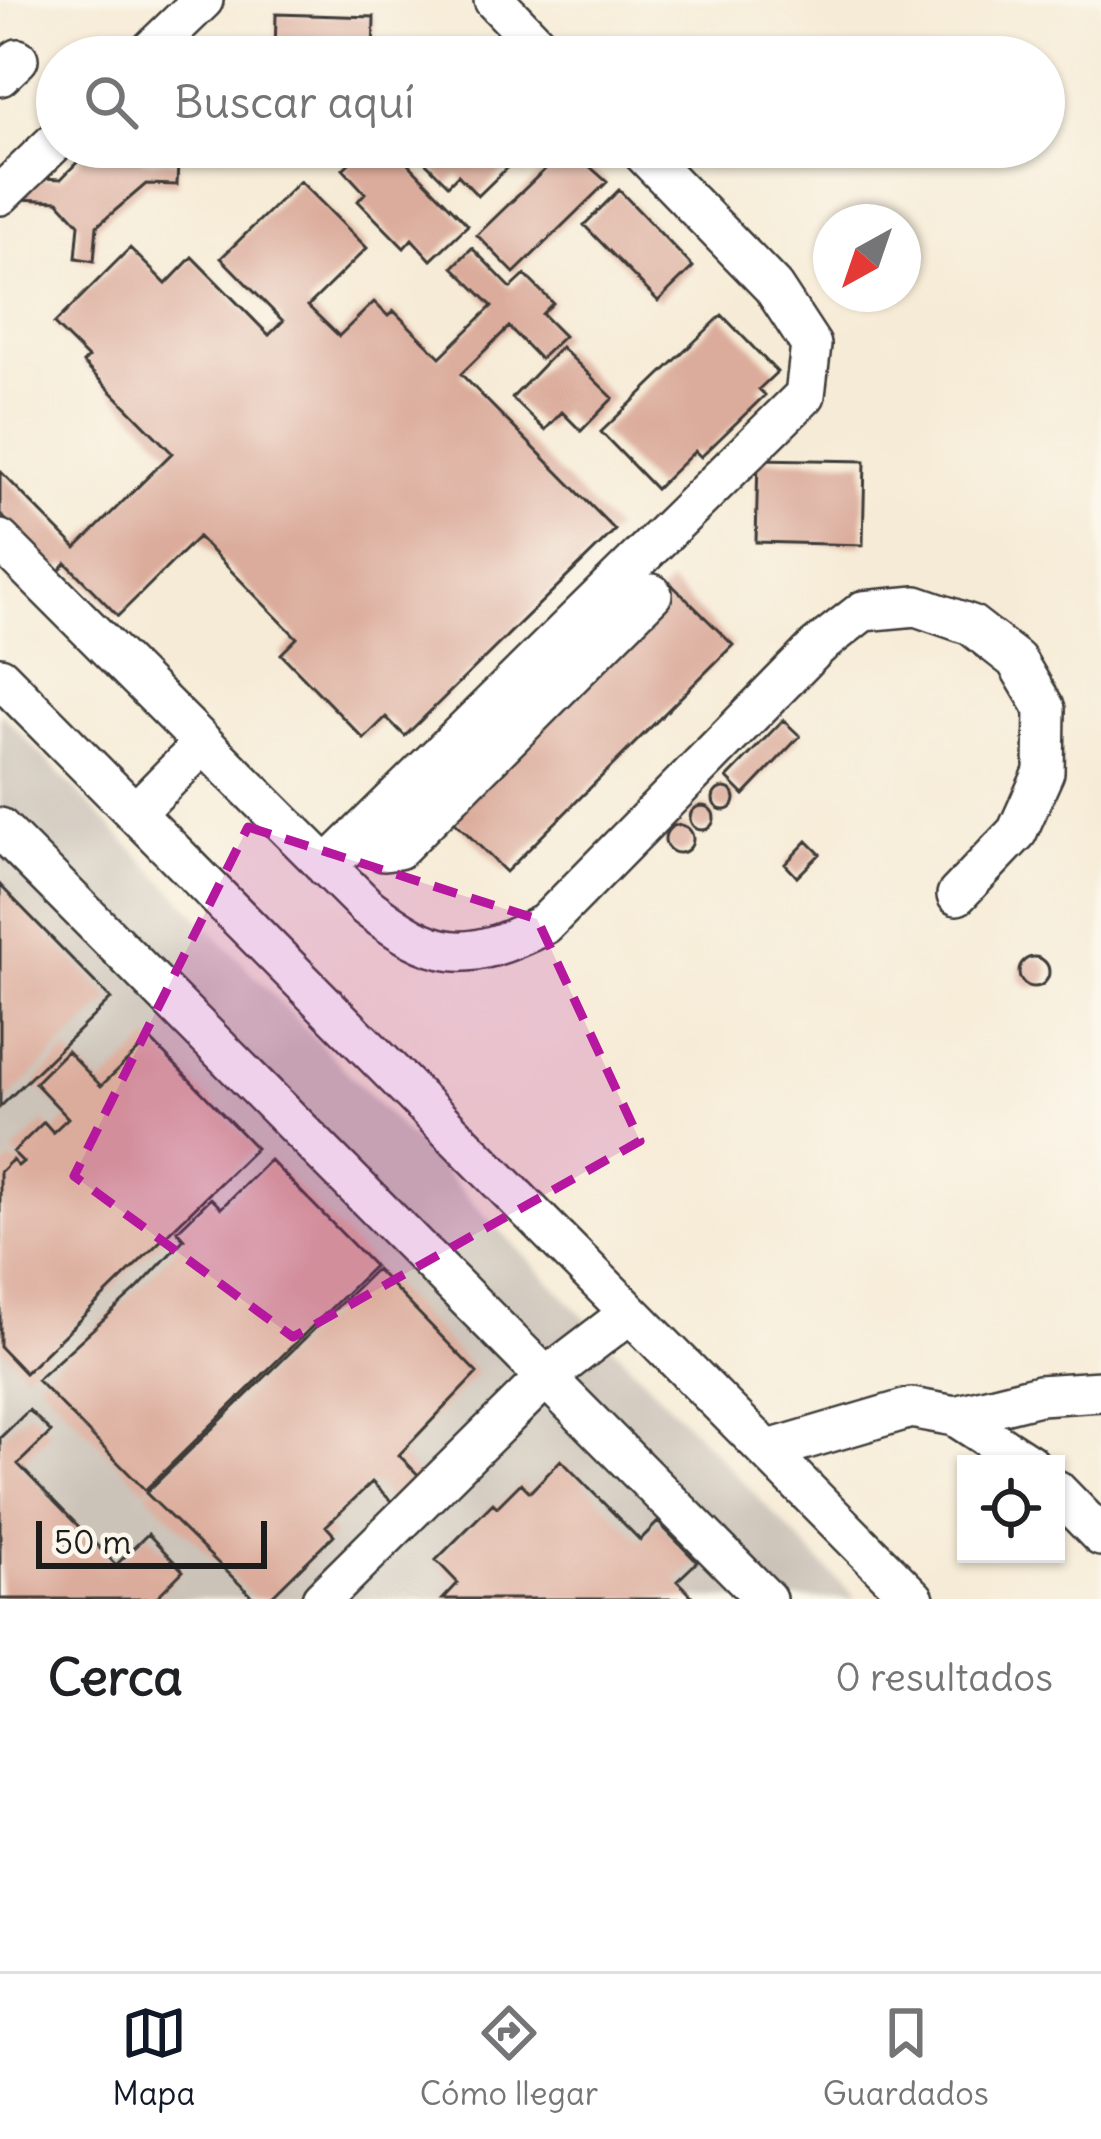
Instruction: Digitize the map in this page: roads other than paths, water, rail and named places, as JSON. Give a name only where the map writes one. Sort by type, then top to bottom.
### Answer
[{"type":"street","points":[[166,36],[203,0]]},
{"type":"street","points":[[494,0],[529,36]]},
{"type":"street","points":[[0,195],[36,160]]},
{"type":"street","points":[[326,867],[805,395],[811,344],[786,306],[657,168]]},
{"type":"street","points":[[0,540],[326,867],[413,942],[463,952],[503,945],[544,924],[817,647],[863,611],[916,606],[971,625],[1016,660],[1045,709],[1044,772],[1017,832],[957,895]]},
{"type":"street","points":[[362,832],[384,850],[398,849],[652,594]]},
{"type":"street","points":[[0,677],[914,1599]]},
{"type":"street","points":[[135,813],[203,744]]},
{"type":"street","points":[[0,828],[766,1599]]},
{"type":"street","points":[[322,1599],[545,1378],[630,1313]]},
{"type":"street","points":[[955,1416],[1039,1395],[1101,1391]]},
{"type":"street","points":[[769,1450],[877,1414],[911,1408],[955,1416],[1015,1455]]},
{"type":"street","points":[[1065,1499],[1101,1536]]}]
